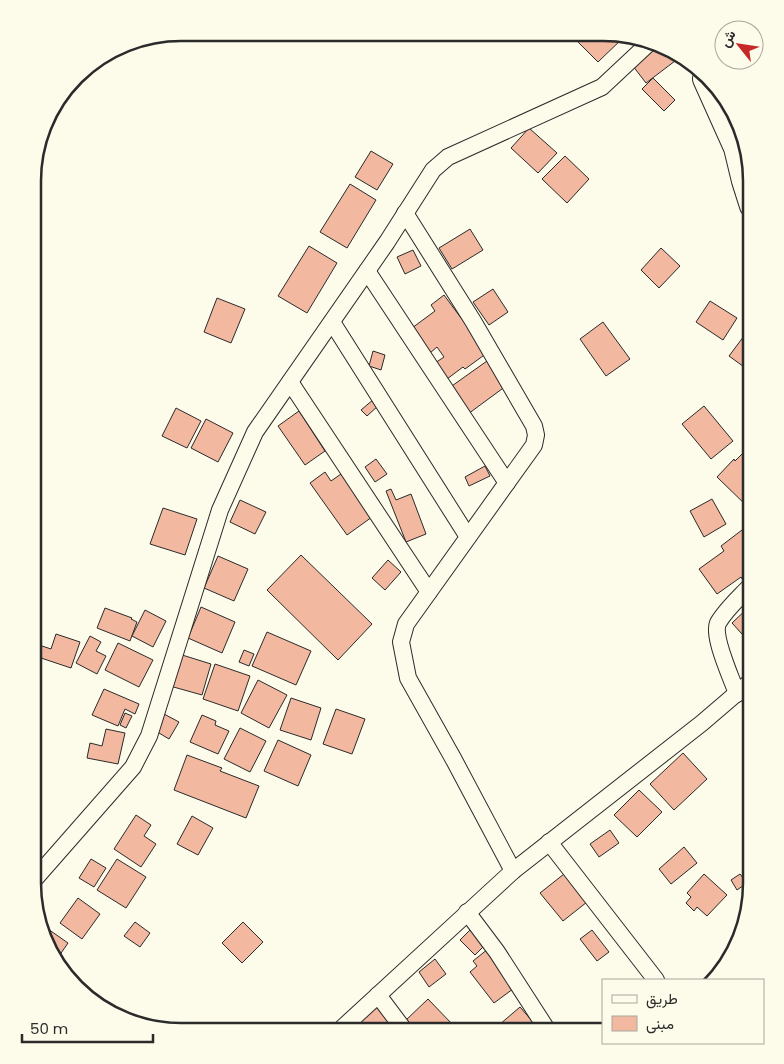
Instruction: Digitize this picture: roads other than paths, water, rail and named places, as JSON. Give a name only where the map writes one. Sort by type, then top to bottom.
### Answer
[{"type":"main road","points":[[713,96],[735,137]]},
{"type":"street","points":[[41,871],[133,767],[149,736],[220,510],[255,432],[367,271],[433,170],[448,157],[602,88],[644,48]]},
{"type":"street","points":[[405,213],[473,321],[534,426],[536,435],[534,445],[406,624],[401,642],[408,678],[454,760],[512,871]]},
{"type":"street","points":[[367,271],[507,483]]},
{"type":"street","points":[[332,322],[468,537]]},
{"type":"street","points":[[290,382],[429,592]]},
{"type":"street","points":[[737,694],[718,640],[717,625],[742,594]]},
{"type":"street","points":[[348,1023],[512,871],[702,723],[742,689]]},
{"type":"street","points":[[550,842],[655,979]]},
{"type":"street","points":[[467,912],[497,952],[543,1023]]},
{"type":"street","points":[[378,995],[399,1023]]}]
